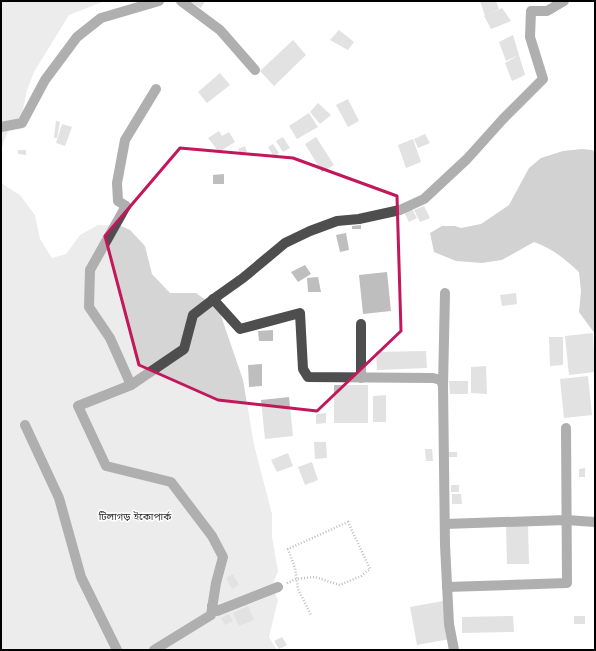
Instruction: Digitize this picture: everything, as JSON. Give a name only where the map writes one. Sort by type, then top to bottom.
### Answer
[{"type":"street","points":[[1,127],[22,123],[45,80],[78,37],[101,18],[159,1]]},
{"type":"street","points":[[181,1],[220,30],[255,70]]},
{"type":"street","points":[[154,650],[211,615],[216,583],[223,557],[212,536],[171,482],[106,466],[78,406],[131,385],[184,349],[194,315],[213,299],[243,278],[285,243],[310,231],[337,221],[359,219],[400,210],[424,198],[467,159],[502,119],[543,79],[530,36],[531,11],[547,11],[564,1]]},
{"type":"street","points":[[131,385],[110,338],[89,307],[90,270],[126,206],[118,201],[117,184],[125,140],[156,89]]},
{"type":"street","points":[[445,293],[443,386],[445,524],[449,624],[454,650]]},
{"type":"street","points":[[213,299],[240,329],[300,313],[303,369],[308,377],[433,378],[441,380],[443,386]]},
{"type":"street","points":[[360,324],[361,378]]},
{"type":"street","points":[[25,426],[59,498],[81,577],[117,650]]},
{"type":"street","points":[[447,587],[567,583],[566,520],[568,512],[566,428]]},
{"type":"street","points":[[445,524],[566,520],[595,522]]},
{"type":"street","points":[[212,606],[217,611],[278,587]]},
{"type":"path","points":[[296,579],[315,577],[340,585],[361,576],[370,569],[348,522],[288,549],[295,568],[296,579],[298,589],[311,614]]},
{"type":"highlighted area","points":[[180,148],[293,158],[397,196],[401,331],[317,411],[218,400],[139,365],[105,236]]},
{"type":"green space","points":[[1,1],[105,1],[69,15],[34,72],[27,90],[22,114],[7,133],[1,150]]},
{"type":"green space","name":"টিলাগড় ইকোপার্ক","points":[[1,183],[20,195],[35,215],[40,239],[52,258],[66,254],[80,235],[98,225],[121,226],[130,230],[145,246],[152,274],[170,293],[196,293],[219,310],[243,380],[254,445],[272,514],[272,537],[278,571],[272,587],[278,600],[269,637],[277,650],[1,650]]},
{"type":"shaded area","points":[[582,149],[592,150],[595,152],[595,334],[579,312],[581,291],[579,272],[553,251],[534,242],[502,260],[482,263],[456,261],[434,252],[430,233],[442,226],[455,226],[461,228],[481,224],[509,205],[529,168],[541,158],[563,151]]},
{"type":"building","points":[[1,1],[12,1],[12,2],[1,3]]},
{"type":"building","points":[[188,1],[205,1],[201,8]]},
{"type":"building","points":[[480,1],[496,1],[499,9],[487,15],[502,8],[511,21],[491,29],[484,16]]},
{"type":"building","points":[[339,30],[354,42],[348,50],[330,40]]},
{"type":"building","points":[[513,35],[519,55],[506,61],[499,42]]},
{"type":"building","points":[[293,40],[306,55],[274,86],[260,71]]},
{"type":"building","points":[[519,55],[525,75],[512,81],[505,63]]},
{"type":"building","points":[[220,73],[230,85],[207,103],[198,92]]},
{"type":"building","points":[[348,99],[359,121],[348,127],[336,105]]},
{"type":"building","points":[[318,103],[331,115],[320,124],[310,112]]},
{"type":"building","points":[[309,113],[318,127],[297,139],[289,126]]},
{"type":"building","points":[[56,121],[60,122],[57,138],[54,138]]},
{"type":"building","points":[[62,124],[72,127],[65,146],[56,143]]},
{"type":"building","points":[[219,131],[222,136],[229,132],[235,142],[219,152],[208,138]]},
{"type":"building","points":[[425,134],[430,143],[418,148],[414,139]]},
{"type":"building","points":[[283,137],[290,148],[283,152],[276,141]]},
{"type":"building","points":[[316,137],[334,165],[322,172],[305,144]]},
{"type":"building","points":[[413,139],[421,162],[406,168],[398,145]]},
{"type":"building","points":[[273,144],[279,153],[274,157],[268,147]]},
{"type":"building","points":[[245,146],[247,152],[241,155],[238,149]]},
{"type":"building","points":[[18,150],[26,150],[26,155],[18,154]]},
{"type":"building","points":[[224,174],[224,184],[213,184],[213,175]]},
{"type":"building","points":[[424,206],[430,218],[420,222],[414,210]]},
{"type":"building","points":[[412,209],[417,218],[409,222],[404,212]]},
{"type":"building","points":[[361,225],[361,229],[352,229],[352,226]]},
{"type":"building","points":[[346,233],[349,250],[340,252],[336,235]]},
{"type":"building","points":[[305,265],[311,274],[298,282],[291,272]]},
{"type":"building","points":[[387,272],[391,311],[363,314],[359,275]]},
{"type":"building","points":[[318,277],[321,292],[308,292],[307,278]]},
{"type":"building","points":[[516,293],[517,304],[502,306],[500,295]]},
{"type":"building","points":[[273,330],[273,341],[259,341],[258,331]]},
{"type":"building","points":[[593,333],[595,372],[569,375],[565,336]]},
{"type":"building","points":[[549,337],[563,337],[563,365],[550,366]]},
{"type":"building","points":[[426,351],[427,368],[377,370],[376,352]]},
{"type":"building","points":[[262,364],[262,386],[249,387],[248,365]]},
{"type":"building","points":[[486,366],[487,394],[471,393],[471,367]]},
{"type":"building","points":[[588,376],[592,415],[564,418],[560,379]]},
{"type":"building","points":[[449,381],[468,381],[468,394],[450,394]]},
{"type":"building","points":[[334,385],[368,385],[368,423],[334,423]]},
{"type":"building","points":[[386,395],[386,422],[373,422],[373,396]]},
{"type":"building","points":[[289,397],[293,436],[265,439],[261,400]]},
{"type":"building","points":[[326,413],[326,423],[316,424],[316,414]]},
{"type":"building","points":[[314,442],[326,442],[327,458],[315,459]]},
{"type":"building","points":[[425,449],[432,449],[433,461],[426,461]]},
{"type":"building","points":[[448,452],[457,452],[457,457],[448,457]]},
{"type":"building","points":[[288,453],[293,466],[277,472],[271,460]]},
{"type":"building","points":[[312,462],[318,480],[305,485],[298,467]]},
{"type":"building","points":[[585,468],[585,477],[579,477],[579,469]]},
{"type":"building","points":[[451,485],[459,485],[459,492],[451,492]]},
{"type":"building","points":[[452,494],[461,494],[462,504],[452,504]]},
{"type":"building","points":[[528,525],[529,564],[507,564],[506,526]]},
{"type":"building","points":[[233,574],[239,585],[232,589],[226,578]]},
{"type":"building","points":[[443,601],[450,639],[417,645],[410,607]]},
{"type":"building","points":[[248,606],[254,620],[239,626],[233,613]]},
{"type":"building","points":[[229,614],[233,621],[225,625],[221,618]]},
{"type":"building","points":[[513,616],[514,632],[462,633],[462,617]]},
{"type":"building","points":[[574,616],[585,616],[585,624],[574,624]]},
{"type":"building","points":[[282,637],[287,645],[279,649],[274,641]]}]
